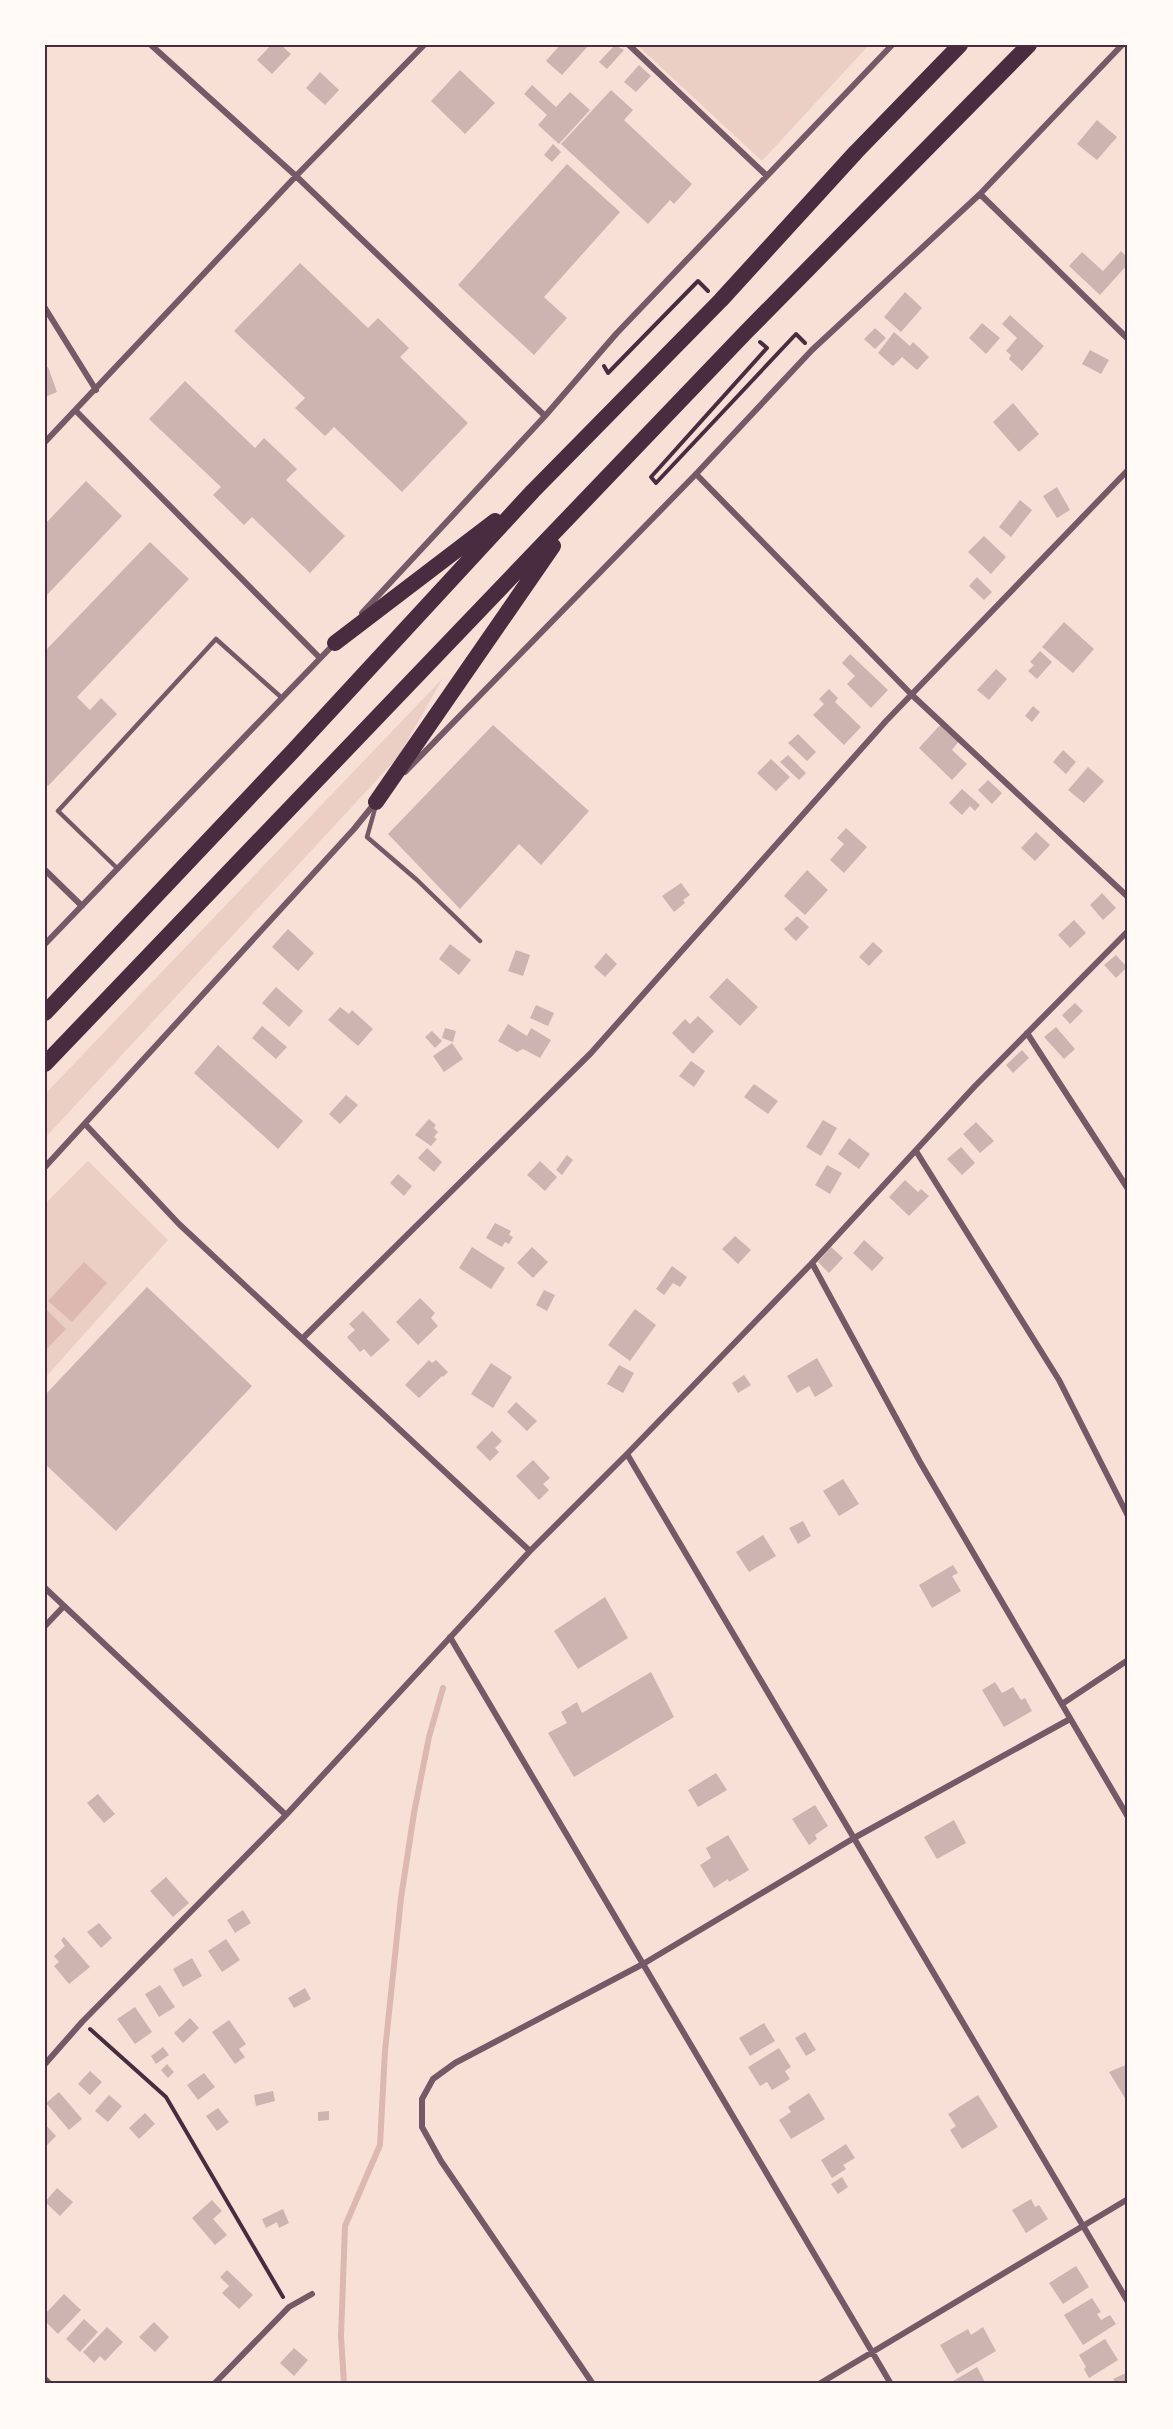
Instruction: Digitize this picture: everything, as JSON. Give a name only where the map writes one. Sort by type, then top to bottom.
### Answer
[{"type":"highway","points":[[45,1013],[293,751],[533,491],[721,300],[856,152],[960,45]]},
{"type":"highway","points":[[45,1064],[747,331],[1029,45]]},
{"type":"highway","points":[[335,643],[533,491]]},
{"type":"highway","points":[[376,802],[580,506]]},
{"type":"street","points":[[152,45],[296,176],[545,416]]},
{"type":"street","points":[[45,442],[296,176],[424,45]]},
{"type":"street","points":[[629,45],[766,175]]},
{"type":"street","points":[[45,944],[335,643],[545,416],[616,334],[892,45]]},
{"type":"street","points":[[45,1167],[86,1125],[376,802],[696,474],[812,350],[980,194],[1122,45]]},
{"type":"street","points":[[980,194],[1128,339]]},
{"type":"street","points":[[45,308],[96,390]]},
{"type":"street","points":[[75,411],[320,658]]},
{"type":"street","points":[[303,1339],[591,1053],[912,695],[1128,470]]},
{"type":"street","points":[[696,474],[912,695],[1128,897]]},
{"type":"street","points":[[45,870],[82,906]]},
{"type":"street","points":[[45,2064],[82,2022],[286,1815],[530,1551],[812,1263],[1027,1033],[1128,930]]},
{"type":"street","points":[[1027,1033],[1128,1189]]},
{"type":"street","points":[[86,1125],[179,1224],[530,1551]]},
{"type":"street","points":[[916,1151],[1059,1380],[1128,1516]]},
{"type":"street","points":[[812,1263],[920,1462],[1128,1817]]},
{"type":"street","points":[[627,1454],[1128,2302]]},
{"type":"street","points":[[45,1588],[286,1815]]},
{"type":"street","points":[[45,1626],[64,1606]]},
{"type":"street","points":[[450,1637],[891,2384]]},
{"type":"street","points":[[1062,1704],[1128,1660]]},
{"type":"street","points":[[593,2384],[441,2161],[422,2127],[422,2099],[432,2079],[455,2063],[643,1964],[854,1838],[1070,1719]]},
{"type":"street","points":[[819,2384],[1128,2199]]},
{"type":"street","points":[[214,2384],[289,2307],[312,2294]]},
{"type":"street","points":[[45,2379],[50,2384]]},
{"type":"lane","points":[[118,869],[58,811],[216,639],[282,698]]},
{"type":"lane","points":[[376,802],[367,837],[417,880],[480,941]]},
{"type":"path","points":[[611,359],[603,367],[608,373],[698,281]]},
{"type":"path","points":[[767,348],[651,477],[656,483],[796,334],[812,350]]},
{"type":"path","points":[[82,2022],[166,2097],[289,2307]]},
{"type":"shaded area","points":[[637,45],[869,45],[762,161]]},
{"type":"shaded area","points":[[443,678],[398,757],[45,1138],[45,1094]]},
{"type":"shaded area","points":[[88,1161],[168,1240],[45,1378],[45,1204]]},
{"type":"shaded area","points":[[84,1262],[107,1283],[72,1322],[48,1301]]},
{"type":"shaded area","points":[[45,1308],[66,1329],[45,1351]]},
{"type":"building","points":[[271,45],[281,45],[291,54],[272,74],[257,60]]},
{"type":"building","points":[[560,45],[589,45],[562,75],[546,61]]},
{"type":"building","points":[[615,45],[624,50],[607,69],[599,62]]},
{"type":"building","points":[[639,65],[651,76],[636,92],[624,82]]},
{"type":"building","points":[[460,70],[495,103],[465,134],[431,101]]},
{"type":"building","points":[[320,72],[339,90],[325,105],[306,88]]},
{"type":"building","points":[[532,85],[556,107],[570,92],[590,110],[559,144],[538,125],[547,115],[524,94]]},
{"type":"building","points":[[611,90],[633,110],[624,120],[692,184],[674,204],[670,200],[648,224],[561,144]]},
{"type":"building","points":[[1097,120],[1117,137],[1097,160],[1077,144]]},
{"type":"building","points":[[553,144],[561,152],[552,162],[544,155]]},
{"type":"building","points":[[567,164],[620,212],[544,297],[567,318],[534,355],[458,285]]},
{"type":"building","points":[[1121,251],[1128,258],[1128,264],[1100,295],[1069,266],[1082,252],[1103,271]]},
{"type":"building","points":[[300,263],[368,328],[378,318],[409,348],[400,357],[468,423],[402,492],[334,427],[325,436],[295,408],[305,398],[234,331]]},
{"type":"building","points":[[905,292],[922,308],[901,332],[884,317]]},
{"type":"building","points":[[1010,315],[1044,346],[1022,371],[1009,359],[1011,355],[1006,351],[1017,338],[1002,324]]},
{"type":"building","points":[[982,323],[1000,338],[986,354],[969,338]]},
{"type":"building","points":[[875,328],[886,338],[875,349],[864,339]]},
{"type":"building","points":[[894,332],[910,346],[913,342],[929,357],[917,370],[902,357],[893,366],[878,353]]},
{"type":"building","points":[[1090,350],[1109,360],[1101,374],[1082,364]]},
{"type":"building","points":[[48,367],[57,392],[45,397],[45,368]]},
{"type":"building","points":[[185,381],[255,448],[264,438],[297,469],[286,480],[345,536],[310,573],[252,517],[244,525],[213,495],[221,487],[149,419]]},
{"type":"building","points":[[1013,403],[1039,434],[1019,452],[993,422]]},
{"type":"building","points":[[86,481],[122,516],[45,597],[45,524]]},
{"type":"building","points":[[1057,487],[1070,510],[1057,518],[1043,496]]},
{"type":"building","points":[[1020,500],[1032,510],[1011,537],[999,527]]},
{"type":"building","points":[[984,536],[1006,557],[991,574],[968,552]]},
{"type":"building","points":[[150,542],[189,579],[77,697],[90,710],[101,698],[117,714],[48,786],[45,783],[45,651]]},
{"type":"building","points":[[977,577],[992,592],[984,600],[969,586]]},
{"type":"building","points":[[1064,622],[1094,649],[1073,673],[1042,647]]},
{"type":"building","points":[[1040,651],[1052,662],[1037,679],[1028,671],[1034,665],[1030,662]]},
{"type":"building","points":[[850,654],[888,690],[871,708],[847,684],[855,676],[842,663]]},
{"type":"building","points":[[996,669],[1007,679],[989,700],[977,690]]},
{"type":"building","points":[[829,689],[838,698],[835,702],[861,727],[844,745],[813,715],[824,704],[819,699]]},
{"type":"building","points":[[1033,706],[1040,712],[1032,722],[1025,716]]},
{"type":"building","points":[[941,724],[959,741],[952,750],[967,764],[952,780],[919,748]]},
{"type":"building","points":[[493,725],[589,811],[541,865],[519,844],[460,909],[388,834]]},
{"type":"building","points":[[798,734],[816,752],[807,761],[788,743]]},
{"type":"building","points":[[1063,750],[1076,762],[1066,774],[1053,762]]},
{"type":"building","points":[[788,755],[806,773],[799,780],[780,762]]},
{"type":"building","points":[[771,759],[790,777],[776,791],[757,773]]},
{"type":"building","points":[[1088,767],[1104,781],[1084,803],[1068,790]]},
{"type":"building","points":[[988,780],[1002,793],[992,804],[978,790]]},
{"type":"building","points":[[962,789],[980,805],[975,811],[970,806],[962,815],[949,803]]},
{"type":"building","points":[[846,828],[867,847],[844,873],[830,860],[844,844],[837,838]]},
{"type":"building","points":[[1036,832],[1050,845],[1035,861],[1021,848]]},
{"type":"building","points":[[807,870],[828,890],[805,915],[784,896]]},
{"type":"building","points":[[681,883],[690,895],[683,900],[685,903],[674,912],[662,896]]},
{"type":"building","points":[[1102,893],[1116,908],[1103,920],[1090,905]]},
{"type":"building","points":[[797,916],[809,927],[796,941],[784,929]]},
{"type":"building","points":[[1074,920],[1086,933],[1070,948],[1058,935]]},
{"type":"building","points":[[288,929],[314,953],[298,971],[272,947]]},
{"type":"building","points":[[873,942],[883,951],[869,966],[859,957]]},
{"type":"building","points":[[450,944],[471,960],[459,975],[439,959]]},
{"type":"building","points":[[516,950],[530,955],[523,976],[508,971]]},
{"type":"building","points":[[606,953],[617,964],[605,977],[594,967]]},
{"type":"building","points":[[1116,955],[1127,967],[1116,978],[1104,965]]},
{"type":"building","points":[[727,978],[758,1007],[740,1026],[709,997]]},
{"type":"building","points":[[276,987],[303,1011],[289,1027],[262,1003]]},
{"type":"building","points":[[1075,1003],[1083,1011],[1070,1024],[1062,1015]]},
{"type":"building","points":[[536,1005],[554,1013],[548,1026],[530,1018]]},
{"type":"building","points":[[340,1007],[349,1014],[352,1010],[373,1029],[358,1046],[328,1020]]},
{"type":"building","points":[[698,1016],[714,1031],[693,1054],[672,1033],[685,1019],[690,1024]]},
{"type":"building","points":[[508,1024],[527,1036],[531,1028],[551,1040],[540,1058],[523,1049],[517,1052],[498,1041]]},
{"type":"building","points":[[262,1026],[287,1047],[276,1059],[252,1038]]},
{"type":"building","points":[[1056,1027],[1075,1049],[1064,1059],[1044,1037]]},
{"type":"building","points":[[445,1028],[456,1031],[453,1042],[442,1038]]},
{"type":"building","points":[[432,1031],[442,1041],[435,1048],[425,1037]]},
{"type":"building","points":[[452,1043],[463,1059],[444,1072],[433,1056]]},
{"type":"building","points":[[218,1045],[303,1121],[278,1149],[194,1073]]},
{"type":"building","points":[[1022,1050],[1029,1058],[1013,1073],[1006,1065]]},
{"type":"building","points":[[691,1061],[705,1071],[694,1087],[679,1076]]},
{"type":"building","points":[[754,1084],[778,1101],[768,1114],[744,1097]]},
{"type":"building","points":[[346,1095],[358,1105],[340,1124],[329,1114]]},
{"type":"building","points":[[429,1119],[436,1125],[434,1128],[438,1132],[434,1137],[437,1139],[431,1146],[415,1135]]},
{"type":"building","points":[[823,1120],[837,1128],[821,1156],[806,1147]]},
{"type":"building","points":[[976,1122],[994,1141],[980,1153],[963,1134]]},
{"type":"building","points":[[849,1138],[870,1154],[859,1169],[838,1154]]},
{"type":"building","points":[[961,1147],[975,1163],[962,1175],[947,1159]]},
{"type":"building","points":[[427,1148],[442,1162],[434,1172],[418,1158]]},
{"type":"building","points":[[567,1155],[573,1160],[562,1175],[556,1170]]},
{"type":"building","points":[[540,1161],[557,1177],[545,1191],[527,1175]]},
{"type":"building","points":[[827,1165],[842,1173],[830,1194],[815,1185]]},
{"type":"building","points":[[398,1174],[412,1186],[404,1196],[390,1183]]},
{"type":"building","points":[[905,1180],[918,1192],[921,1189],[929,1196],[909,1216],[889,1197]]},
{"type":"building","points":[[495,1223],[511,1231],[509,1235],[513,1237],[509,1244],[505,1242],[502,1247],[486,1238]]},
{"type":"building","points":[[735,1236],[751,1250],[738,1264],[722,1249]]},
{"type":"building","points":[[864,1240],[884,1258],[872,1271],[853,1253]]},
{"type":"building","points":[[472,1247],[505,1268],[491,1289],[459,1268]]},
{"type":"building","points":[[532,1247],[548,1262],[533,1278],[517,1263]]},
{"type":"building","points":[[831,1247],[843,1258],[829,1273],[818,1262]]},
{"type":"building","points":[[672,1266],[687,1277],[680,1287],[673,1283],[664,1295],[656,1289]]},
{"type":"building","points":[[147,1287],[252,1386],[116,1531],[45,1464],[45,1395]]},
{"type":"building","points":[[544,1290],[555,1295],[547,1311],[536,1305]]},
{"type":"building","points":[[420,1298],[435,1313],[431,1318],[438,1326],[418,1345],[396,1322]]},
{"type":"building","points":[[635,1309],[656,1325],[630,1361],[608,1345]]},
{"type":"building","points":[[363,1311],[390,1340],[371,1357],[364,1349],[360,1352],[347,1337],[355,1330],[349,1324]]},
{"type":"building","points":[[817,1358],[833,1386],[815,1397],[809,1386],[797,1393],[787,1376]]},
{"type":"building","points":[[429,1360],[432,1363],[436,1360],[448,1372],[419,1398],[405,1385]]},
{"type":"building","points":[[491,1363],[512,1377],[493,1408],[471,1394]]},
{"type":"building","points":[[619,1365],[634,1373],[623,1393],[607,1384]]},
{"type":"building","points":[[744,1375],[751,1385],[738,1393],[732,1383]]},
{"type":"building","points":[[516,1402],[537,1421],[527,1431],[507,1412]]},
{"type":"building","points":[[492,1431],[502,1441],[495,1448],[499,1452],[490,1461],[476,1447]]},
{"type":"building","points":[[533,1460],[550,1478],[543,1484],[549,1490],[539,1500],[516,1476]]},
{"type":"building","points":[[843,1479],[859,1504],[839,1516],[823,1491]]},
{"type":"building","points":[[803,1521],[811,1536],[798,1544],[789,1528]]},
{"type":"building","points":[[763,1535],[776,1556],[749,1572],[736,1552]]},
{"type":"building","points":[[953,1565],[958,1573],[952,1576],[961,1591],[932,1608],[919,1585]]},
{"type":"building","points":[[605,1597],[628,1638],[578,1669],[554,1631]]},
{"type":"building","points":[[651,1672],[674,1717],[574,1777],[548,1733],[567,1723],[561,1712],[577,1702],[582,1713]]},
{"type":"building","points":[[995,1682],[1002,1693],[1013,1687],[1021,1700],[1025,1698],[1032,1711],[1004,1727],[982,1690]]},
{"type":"building","points":[[716,1773],[727,1790],[698,1807],[688,1790]]},
{"type":"building","points":[[98,1794],[115,1814],[104,1823],[87,1803]]},
{"type":"building","points":[[815,1805],[828,1826],[815,1835],[817,1839],[809,1845],[792,1819]]},
{"type":"building","points":[[954,1820],[966,1843],[937,1859],[924,1837]]},
{"type":"building","points":[[728,1835],[749,1870],[714,1888],[700,1865],[711,1858],[706,1848]]},
{"type":"building","points":[[166,1877],[189,1903],[173,1917],[150,1891]]},
{"type":"building","points":[[243,1910],[251,1923],[235,1933],[227,1920]]},
{"type":"building","points":[[99,1923],[112,1938],[101,1948],[87,1932]]},
{"type":"building","points":[[64,1937],[90,1967],[69,1984],[54,1966],[59,1962],[54,1956],[65,1946],[61,1940]]},
{"type":"building","points":[[226,1939],[240,1960],[222,1972],[208,1951]]},
{"type":"building","points":[[192,1958],[202,1976],[183,1987],[173,1969]]},
{"type":"building","points":[[160,1985],[175,2007],[159,2017],[145,1994]]},
{"type":"building","points":[[305,1988],[311,1999],[294,2008],[288,1998]]},
{"type":"building","points":[[135,2007],[152,2032],[135,2044],[117,2019]]},
{"type":"building","points":[[190,2018],[199,2028],[183,2043],[174,2033]]},
{"type":"building","points":[[229,2020],[246,2044],[239,2049],[245,2057],[235,2064],[212,2032]]},
{"type":"building","points":[[764,2023],[775,2041],[750,2056],[739,2038]]},
{"type":"building","points":[[805,2032],[816,2050],[806,2056],[795,2038]]},
{"type":"building","points":[[163,2047],[169,2055],[156,2064],[151,2056]]},
{"type":"building","points":[[779,2048],[791,2067],[785,2071],[790,2079],[772,2090],[767,2082],[760,2086],[748,2067]]},
{"type":"building","points":[[167,2064],[174,2072],[168,2078],[161,2070]]},
{"type":"building","points":[[1128,2064],[1128,2103],[1109,2072]]},
{"type":"building","points":[[90,2071],[102,2082],[90,2095],[78,2084]]},
{"type":"building","points":[[204,2073],[215,2087],[198,2100],[187,2085]]},
{"type":"building","points":[[273,2091],[275,2101],[256,2106],[254,2095]]},
{"type":"building","points":[[59,2092],[82,2119],[69,2130],[46,2103]]},
{"type":"building","points":[[809,2093],[825,2119],[791,2139],[779,2120],[791,2112],[788,2107]]},
{"type":"building","points":[[109,2095],[122,2106],[108,2122],[95,2111]]},
{"type":"building","points":[[978,2095],[998,2127],[962,2149],[950,2130],[956,2126],[948,2114]]},
{"type":"building","points":[[218,2108],[229,2122],[217,2131],[206,2116]]},
{"type":"building","points":[[329,2111],[329,2120],[318,2121],[318,2112]]},
{"type":"building","points":[[145,2113],[155,2124],[139,2139],[129,2128]]},
{"type":"building","points":[[45,2124],[56,2136],[45,2147]]},
{"type":"building","points":[[846,2144],[855,2158],[843,2165],[846,2169],[832,2178],[821,2160]]},
{"type":"building","points":[[842,2177],[848,2187],[838,2194],[831,2184]]},
{"type":"building","points":[[57,2188],[73,2202],[60,2216],[45,2202]]},
{"type":"building","points":[[1031,2199],[1035,2207],[1039,2205],[1048,2219],[1026,2233],[1012,2210]]},
{"type":"building","points":[[212,2200],[222,2211],[213,2219],[227,2235],[215,2245],[192,2218]]},
{"type":"building","points":[[283,2209],[289,2223],[279,2228],[277,2222],[266,2228],[262,2219]]},
{"type":"building","points":[[1076,2266],[1089,2287],[1063,2304],[1049,2283]]},
{"type":"building","points":[[227,2270],[253,2295],[239,2309],[222,2293],[229,2286],[220,2277]]},
{"type":"building","points":[[64,2294],[81,2310],[58,2334],[45,2321],[45,2314]]},
{"type":"building","points":[[1092,2298],[1101,2312],[1097,2314],[1101,2320],[1110,2315],[1116,2324],[1083,2345],[1064,2315]]},
{"type":"building","points":[[84,2319],[98,2332],[80,2352],[66,2339]]},
{"type":"building","points":[[154,2322],[169,2337],[155,2352],[139,2337]]},
{"type":"building","points":[[107,2327],[123,2342],[105,2361],[100,2356],[94,2363],[83,2352]]},
{"type":"building","points":[[983,2327],[996,2351],[957,2374],[940,2345],[968,2329],[971,2335]]},
{"type":"building","points":[[1105,2339],[1118,2360],[1089,2378],[1079,2355]]},
{"type":"building","points":[[294,2348],[308,2360],[294,2376],[280,2363]]},
{"type":"building","points":[[977,2367],[986,2384],[948,2384]]},
{"type":"building","points":[[1128,2372],[1128,2384],[1116,2384],[1113,2379]]},
{"type":"waterway","points":[[344,2384],[341,2336],[345,2226],[380,2145],[385,2051],[401,1898],[429,1737],[443,1688]]}]
